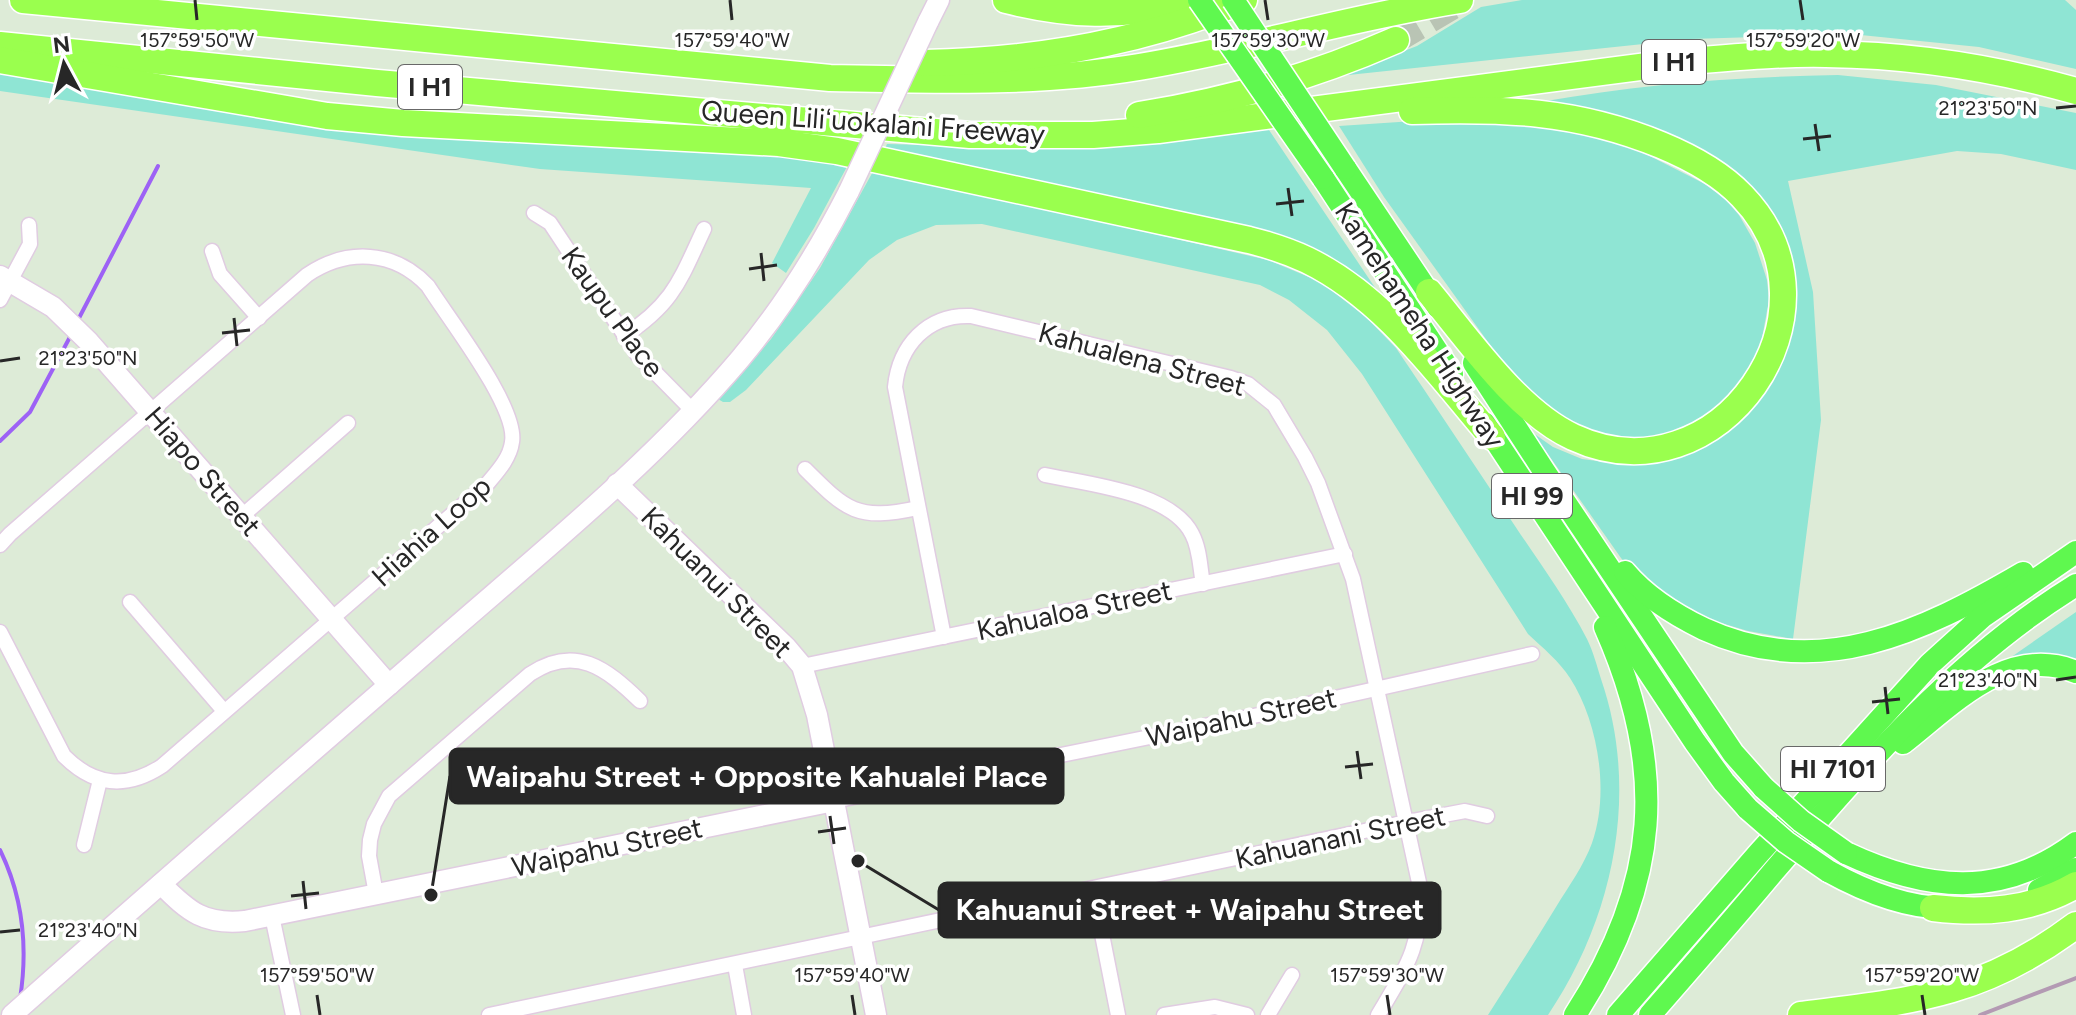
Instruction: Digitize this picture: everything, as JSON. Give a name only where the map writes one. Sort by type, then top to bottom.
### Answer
[{"type":"highway","name":"Queen Liliʻuokalani Freeway","points":[[23,0],[799,75],[940,81],[1073,75],[1137,67],[1456,0]]},
{"type":"highway","points":[[156,0],[868,64],[980,61],[1065,52],[1136,35],[1244,0]]},
{"type":"highway","points":[[1006,0],[1070,14],[1105,14],[1138,11],[1184,0]]},
{"type":"highway","points":[[860,124],[1067,122],[1177,109],[1277,84],[1396,40]]},
{"type":"highway","name":"Queen Liliʻuokalani Freeway","points":[[0,45],[392,84],[970,135],[1093,135],[1172,128],[1678,62],[1825,54],[1895,58],[1974,68],[2076,91]]},
{"type":"highway","points":[[0,60],[327,116],[403,123],[779,143],[837,151],[1249,240],[1308,260],[1356,290],[1397,327],[1492,437]]},
{"type":"highway","points":[[1272,114],[1510,109],[1588,120],[1640,136],[1698,163],[1741,195],[1757,213],[1779,264],[1782,303],[1777,338],[1766,368],[1747,397],[1733,411],[1716,426],[1683,441],[1662,448],[1620,450],[1576,439],[1541,418],[1503,380],[1429,292]]},
{"type":"highway","points":[[1933,908],[1965,912],[1996,911],[2032,905],[2076,885]]},
{"type":"highway","points":[[1801,1015],[1914,1000],[1949,992],[1989,978],[2020,962],[2076,925]]},
{"type":"main road","name":"Kamehameha Highway","points":[[1199,0],[1323,178],[1709,763],[1748,809],[1786,842],[1828,871],[1882,896],[1933,908]]},
{"type":"main road","name":"Kamehameha Highway","points":[[1233,0],[1429,292],[1544,471]]},
{"type":"main road","name":"HI 99","points":[[1544,471],[1619,566],[1652,598],[1711,632],[1763,648],[1826,651],[1884,641],[1983,595],[2076,541]]},
{"type":"main road","points":[[1544,471],[1733,753],[1792,814],[1846,853],[1908,876],[1956,884],[2019,875],[2041,866],[2076,843]]},
{"type":"main road","points":[[1556,534],[1604,625],[1630,689],[1645,756],[1647,794],[1641,858],[1632,901],[1611,956],[1575,1015]]},
{"type":"main road","name":"HI 7101","points":[[1618,1015],[1930,664],[1982,617],[2076,552]]},
{"type":"main road","name":"HI 7101","points":[[1650,1015],[1816,822],[1930,698],[1999,638],[2076,585]]},
{"type":"main road","points":[[1816,822],[1903,744],[1996,674],[2025,664],[2040,663],[2059,665],[2076,672]]},
{"type":"main road","name":"HI 99","points":[[1933,908],[1965,908],[2013,900],[2035,892],[2076,869]]},
{"type":"street","points":[[12,1015],[617,484],[693,411],[741,357],[804,272],[849,191],[939,0]]},
{"type":"street","name":"Kaupu Place","points":[[534,213],[550,223],[648,368],[693,411]]},
{"type":"street","points":[[0,300],[5,278],[30,244],[29,225]]},
{"type":"street","points":[[624,336],[667,301],[704,229]]},
{"type":"street","points":[[212,251],[220,274],[259,318]]},
{"type":"street","name":"Hiahia Loop","points":[[0,545],[307,275],[343,258],[375,257],[404,266],[428,286],[502,400],[512,428],[512,441],[508,456],[487,484],[162,766],[145,777],[126,781],[100,780]]},
{"type":"street","name":"Hiapo Street","points":[[5,278],[53,307],[89,342],[389,685]]},
{"type":"street","name":"Kahualena Street","points":[[944,637],[896,398],[896,375],[904,353],[921,331],[943,319],[957,315],[971,316],[1231,378],[1255,388],[1274,405],[1305,457],[1345,554],[1361,610],[1420,887],[1420,930],[1415,948],[1378,1015]]},
{"type":"street","points":[[242,516],[348,423]]},
{"type":"street","points":[[805,469],[837,500],[861,512],[884,514],[918,508]]},
{"type":"street","points":[[1045,475],[1137,496],[1171,511],[1191,532],[1197,545],[1203,584]]},
{"type":"street","name":"Kahuanui Street","points":[[617,484],[802,666],[817,715],[876,1015]]},
{"type":"street","name":"Kahualoa Street","points":[[802,666],[1345,554]]},
{"type":"street","points":[[130,602],[224,711]]},
{"type":"street","points":[[0,632],[64,756],[82,771],[100,780],[84,845]]},
{"type":"street","name":"Waipahu Street","points":[[161,884],[187,908],[205,919],[228,923],[272,916],[1532,654]]},
{"type":"street","points":[[376,894],[369,856],[370,840],[374,824],[389,796],[530,674],[555,661],[580,661],[605,670],[640,701]]},
{"type":"street","name":"Kahuanani Street","points":[[498,1014],[1407,822],[1465,811],[1487,816]]},
{"type":"street","points":[[1093,889],[1118,1015]]},
{"type":"street","points":[[272,916],[293,1015]]},
{"type":"street","points":[[735,965],[744,1015]]},
{"type":"street","points":[[1268,1015],[1292,975]]},
{"type":"street","points":[[1164,1015],[1215,1007],[1247,1015]]},
{"type":"shaded area","points":[[1522,0],[2065,0],[2076,10],[2076,69],[1979,47],[1851,34],[1691,39],[1339,76],[1417,46],[1481,7]]},
{"type":"shaded area","points":[[0,71],[849,163],[786,273],[772,263],[811,188],[540,169],[0,91]]},
{"type":"shaded area","points":[[1838,75],[1936,85],[2076,113],[2076,170],[2001,154],[1957,151],[1788,181],[1813,292],[1821,420],[1793,639],[1748,631],[1694,615],[1640,580],[1621,558],[1533,433],[1553,447],[1582,459],[1640,464],[1676,455],[1781,358],[1761,203],[1540,102],[1688,82]]},
{"type":"shaded area","points":[[1474,117],[1579,130],[1638,150],[1705,184],[1739,215],[1755,243],[1767,280],[1769,300],[1761,344],[1746,376],[1711,414],[1681,430],[1660,436],[1619,440],[1555,417],[1508,370],[1384,197],[1339,126]]},
{"type":"shaded area","points":[[1265,124],[1388,307],[1335,268],[883,153],[887,144],[1044,148],[1088,146]]},
{"type":"shaded area","points":[[876,166],[967,191],[1268,260],[1321,282],[1367,318],[1396,348],[1579,624],[1593,654],[1613,722],[1619,809],[1614,853],[1590,937],[1548,1015],[1488,1015],[1576,875],[1592,843],[1600,802],[1600,780],[1588,715],[1570,678],[1528,634],[1362,374],[1327,330],[1289,300],[1260,285],[982,224],[936,225],[897,240],[869,260],[746,390],[730,402],[718,399],[771,339],[820,268]]},
{"type":"shaded area","points":[[2076,612],[2076,666],[2045,655],[2007,660]]},
{"type":"waterway","points":[[78,320],[158,166]]},
{"type":"waterway","points":[[0,441],[30,412],[71,335]]},
{"type":"waterway","points":[[0,850],[14,886],[22,923],[20,999]]},
{"type":"tunnel","points":[[1396,40],[1462,1]]},
{"type":"railway","points":[[1980,1015],[2076,978]]},
{"type":"place","name":"Kahuanui Street + Waipahu Street","points":[[858,861]]},
{"type":"place","name":"Waipahu Street + Opposite Kahualei Place","points":[[431,895]]}]
